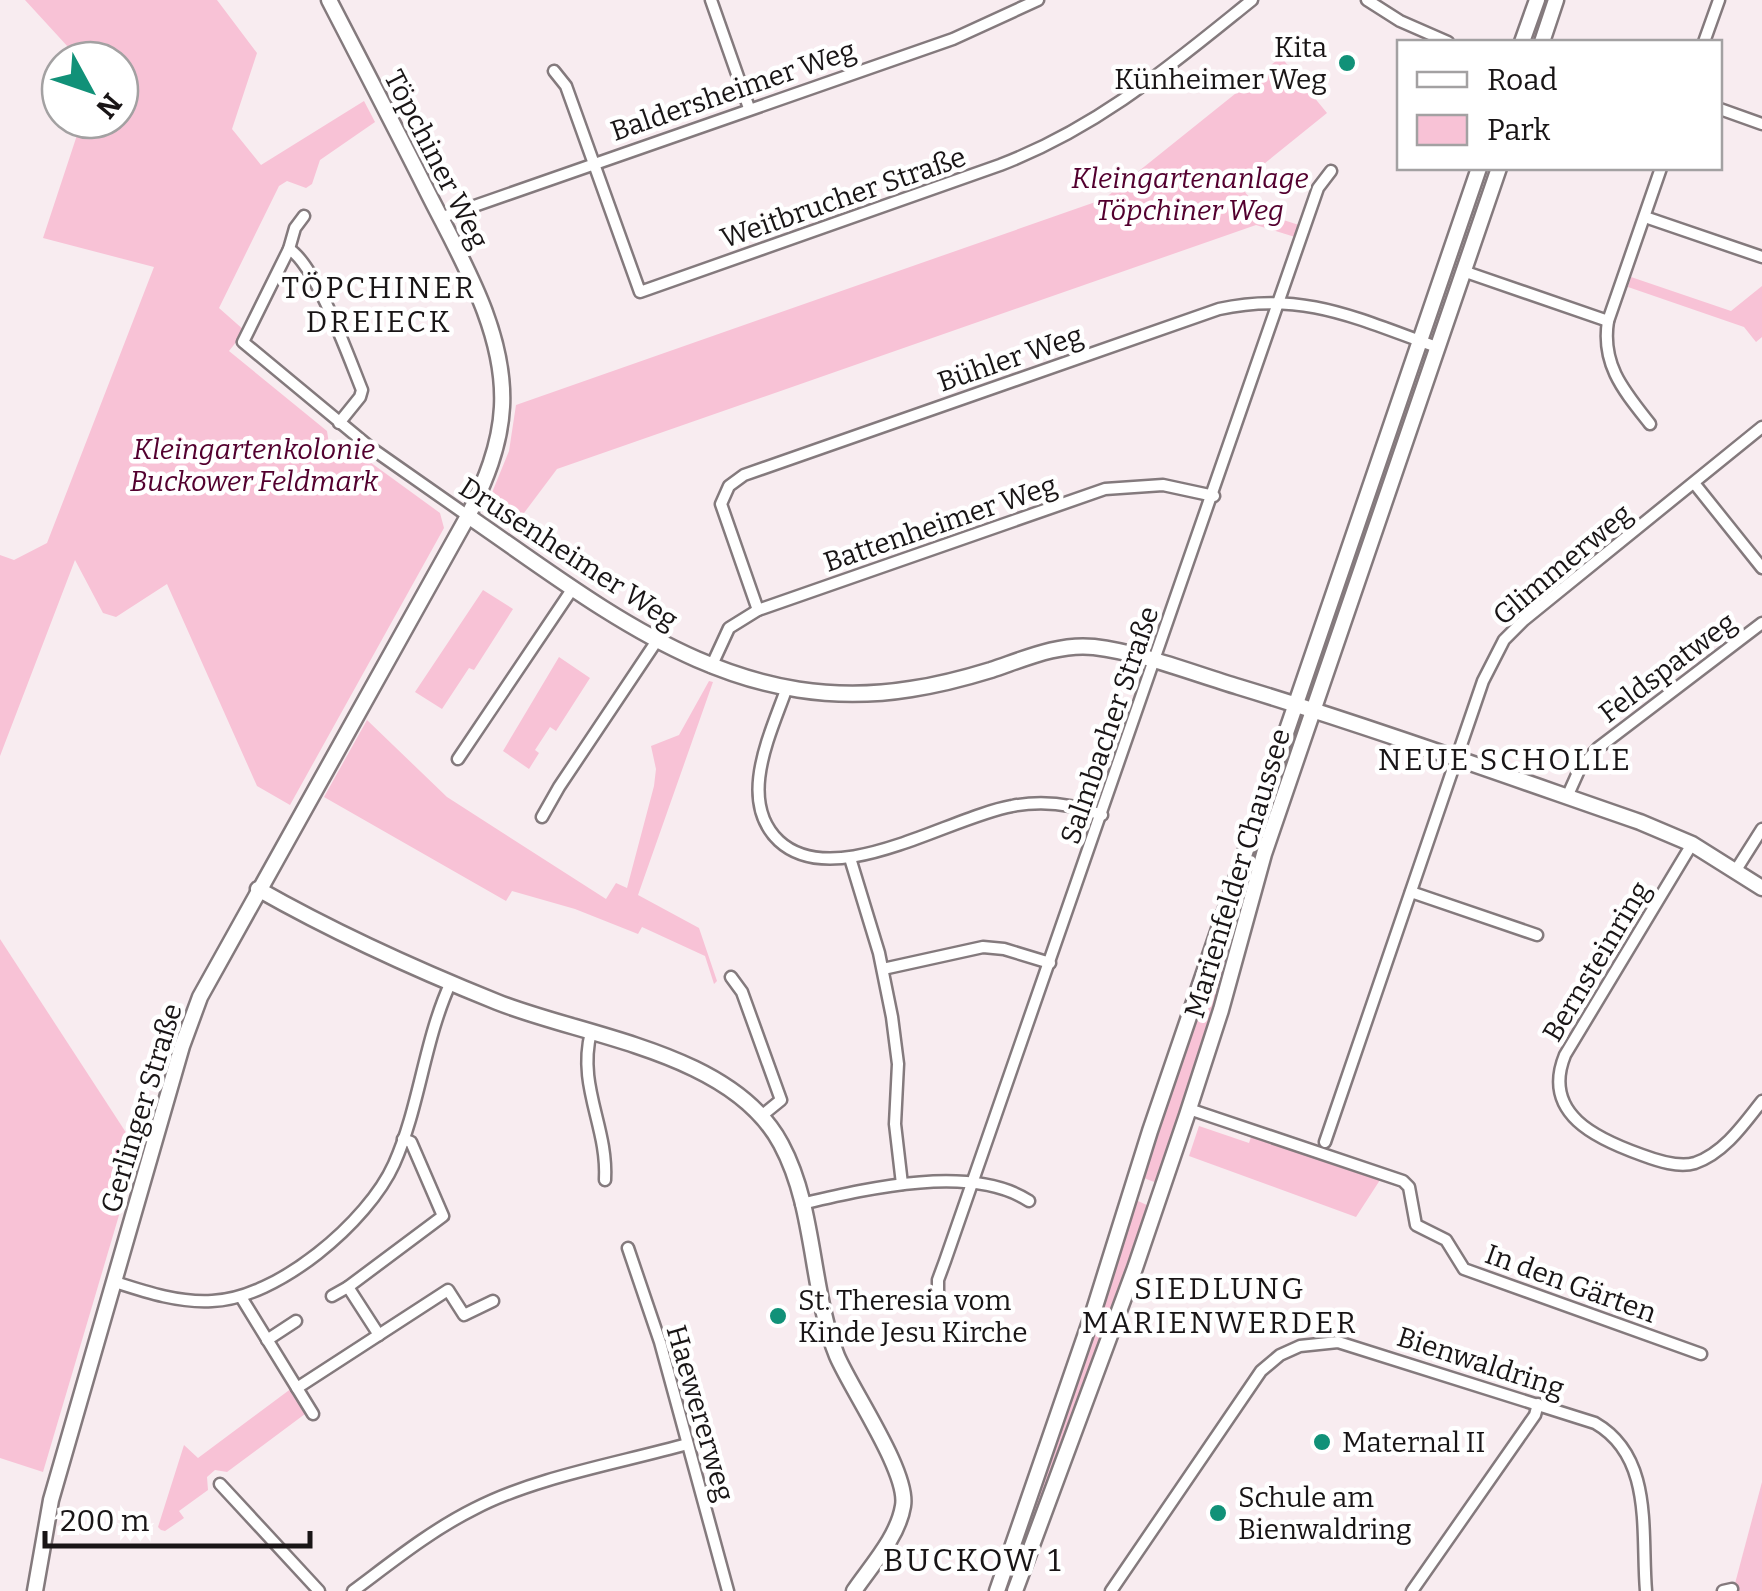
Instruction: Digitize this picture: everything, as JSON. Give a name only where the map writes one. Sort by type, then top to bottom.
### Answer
[{"type":"street","points":[[711,0],[749,108]]},
{"type":"street","name":"Baldersheimer Weg","points":[[440,218],[952,38],[1038,0]]},
{"type":"street","name":"Weitbrucher Straße","points":[[554,71],[566,86],[640,292],[1058,141],[1132,95],[1252,0]]},
{"type":"street","points":[[1368,0],[1400,21],[1443,40]]},
{"type":"street","points":[[1523,40],[1537,0]]},
{"type":"street","points":[[1543,40],[1556,0]]},
{"type":"street","points":[[1705,40],[1718,0]]},
{"type":"street","name":"Töpchiner Weg","points":[[333,1],[440,218],[484,314],[498,358],[502,406],[496,442],[486,480],[468,516]]},
{"type":"street","points":[[1722,110],[1762,124]]},
{"type":"street","name":"Marienfelder Chaussee","points":[[997,1591],[1479,170]]},
{"type":"street","name":"Marienfelder Chaussee","points":[[1015,1591],[1158,1201],[1221,1010],[1258,870],[1498,170]]},
{"type":"street","points":[[1650,424],[1610,366],[1606,347],[1608,321],[1660,170]]},
{"type":"street","name":"Salmbacher Straße","points":[[938,1298],[940,1275],[1318,188],[1331,171]]},
{"type":"street","name":"Drusenheimer Weg","points":[[304,216],[242,342],[339,423],[468,516],[656,642],[711,667],[786,690],[826,694],[890,693],[952,681],[1071,646],[1110,650],[1295,704],[1640,822],[1692,844],[1762,888]]},
{"type":"street","points":[[1644,217],[1762,257]]},
{"type":"street","points":[[289,249],[303,262],[362,390],[339,423]]},
{"type":"street","points":[[1463,271],[1608,321]]},
{"type":"street","name":"Bühler Weg","points":[[758,610],[723,515],[724,493],[736,479],[1247,302],[1280,301],[1330,309],[1438,347]]},
{"type":"street","name":"Glimmerweg","points":[[1325,1142],[1490,664],[1504,640],[1762,427]]},
{"type":"street","points":[[1694,483],[1762,568]]},
{"type":"street","name":"Battenheimer Weg","points":[[711,667],[730,628],[758,610],[1105,489],[1162,485],[1214,496]]},
{"type":"street","name":"Gerlinger Straße","points":[[35,1591],[51,1500],[200,997],[468,516]]},
{"type":"street","points":[[458,758],[573,588]]},
{"type":"street","name":"Feldspatweg","points":[[1567,797],[1580,768],[1598,748],[1762,623]]},
{"type":"street","points":[[542,817],[656,642]]},
{"type":"street","points":[[786,690],[761,766],[758,792],[764,820],[778,840],[797,853],[821,859],[850,858],[1018,804],[1068,805],[1102,814]]},
{"type":"street","points":[[1736,870],[1762,829]]},
{"type":"street","name":"Bernsteinring","points":[[1692,844],[1565,1055],[1559,1074],[1560,1092],[1574,1118],[1600,1138],[1654,1159],[1689,1165],[1710,1156],[1762,1101]]},
{"type":"street","points":[[850,858],[882,969],[897,1057],[895,1124],[902,1184]]},
{"type":"street","points":[[258,889],[451,982],[538,1016],[645,1048],[698,1071],[760,1117],[781,1144],[801,1204],[832,1342],[894,1467],[903,1495],[898,1523],[854,1591]]},
{"type":"street","points":[[1411,892],[1537,934]]},
{"type":"street","points":[[882,969],[984,947],[1050,963]]},
{"type":"street","points":[[731,977],[742,992],[781,1100],[760,1117]]},
{"type":"street","points":[[115,1282],[196,1301],[241,1297],[311,1256],[362,1214],[382,1187],[403,1140],[451,982]]},
{"type":"street","points":[[592,1032],[585,1068],[606,1157],[605,1180]]},
{"type":"street","name":"In den Gärten","points":[[1189,1109],[1403,1181],[1409,1187],[1416,1225],[1446,1240],[1464,1268],[1702,1354]]},
{"type":"street","points":[[332,1296],[443,1216],[412,1142],[403,1140]]},
{"type":"street","points":[[801,1204],[902,1184],[972,1184],[1010,1191],[1030,1202]]},
{"type":"street","points":[[1131,1192],[1158,1201]]},
{"type":"street","name":"Haewererweg","points":[[628,1248],[660,1342],[728,1591]]},
{"type":"street","points":[[348,1287],[379,1335]]},
{"type":"street","points":[[297,1388],[447,1287],[464,1315],[493,1301]]},
{"type":"street","points":[[241,1297],[314,1414]]},
{"type":"street","points":[[267,1340],[296,1321]]},
{"type":"street","name":"Bienwaldring","points":[[1112,1591],[1262,1371],[1289,1350],[1322,1342],[1350,1344],[1595,1423],[1613,1434],[1627,1450],[1639,1484],[1646,1591]]},
{"type":"street","points":[[1412,1591],[1535,1415],[1538,1404]]},
{"type":"street","points":[[353,1591],[476,1507],[687,1444]]},
{"type":"street","points":[[220,1484],[319,1591]]},
{"type":"green space","name":"Kleingartenkolonie Buckower Feldmark","points":[[25,0],[217,0],[257,53],[232,129],[261,165],[364,101],[375,122],[320,160],[312,184],[306,188],[287,181],[279,186],[219,308],[245,331],[229,351],[327,431],[329,444],[340,452],[352,449],[440,513],[444,528],[290,805],[257,786],[167,584],[116,617],[103,613],[75,560],[0,756],[0,555],[14,560],[47,543],[154,267],[43,238],[75,140],[140,140],[140,40],[62,40]]},
{"type":"green space","name":"Kleingartenanlage Töpchiner Weg","points":[[1281,57],[1327,113],[1239,184],[1261,213],[1299,225],[1295,237],[1256,225],[557,469],[512,529],[493,516],[489,500],[509,451],[516,405],[1104,199]]},
{"type":"green space","points":[[1631,277],[1731,311],[1762,286],[1762,337],[1756,342],[1744,327],[1628,287]]},
{"type":"green space","points":[[1410,387],[1416,392],[1319,674],[1315,675],[1327,623]]},
{"type":"green space","points":[[483,590],[513,609],[474,670],[469,668],[442,709],[415,692]]},
{"type":"green space","points":[[559,657],[590,678],[556,731],[550,727],[535,750],[539,753],[529,769],[503,751]]},
{"type":"green space","points":[[709,681],[713,682],[638,895],[699,928],[717,981],[714,984],[705,956],[642,927],[638,934],[575,909],[512,891],[506,901],[324,797],[367,720],[447,797],[606,899],[616,883],[627,888],[654,786],[656,769],[651,746],[679,735]]},
{"type":"green space","points":[[1282,762],[1287,766],[1254,863],[1200,1056],[1157,1183],[1141,1177]]},
{"type":"green space","points":[[0,939],[138,1151],[43,1472],[0,1458]]},
{"type":"green space","points":[[1199,1126],[1249,1143],[1251,1137],[1380,1180],[1356,1217],[1189,1156]]},
{"type":"green space","points":[[1134,1203],[1149,1206],[1008,1591],[1004,1591]]},
{"type":"green space","points":[[292,1388],[309,1411],[227,1472],[215,1470],[207,1477],[208,1490],[179,1511],[184,1518],[161,1530],[158,1527],[184,1445],[198,1458]]},
{"type":"green space","points":[[1762,1482],[1762,1591],[1733,1591]]},
{"type":"place","name":"Kita Künheimer Weg","points":[[1347,63]]},
{"type":"place","name":"St. Theresia vom Kinde Jesu Kirche","points":[[778,1316]]},
{"type":"place","name":"Maternal II","points":[[1322,1442]]},
{"type":"place","name":"Schule am Bienwaldring","points":[[1218,1513]]},
{"type":"district","name":"TÖPCHINER DREIECK","points":[[379,305]]},
{"type":"district","name":"NEUE SCHOLLE","points":[[1505,760]]},
{"type":"district","name":"SIEDLUNG MARIENWERDER","points":[[1220,1306]]},
{"type":"district","name":"BUCKOW 1","points":[[973,1560]]}]
